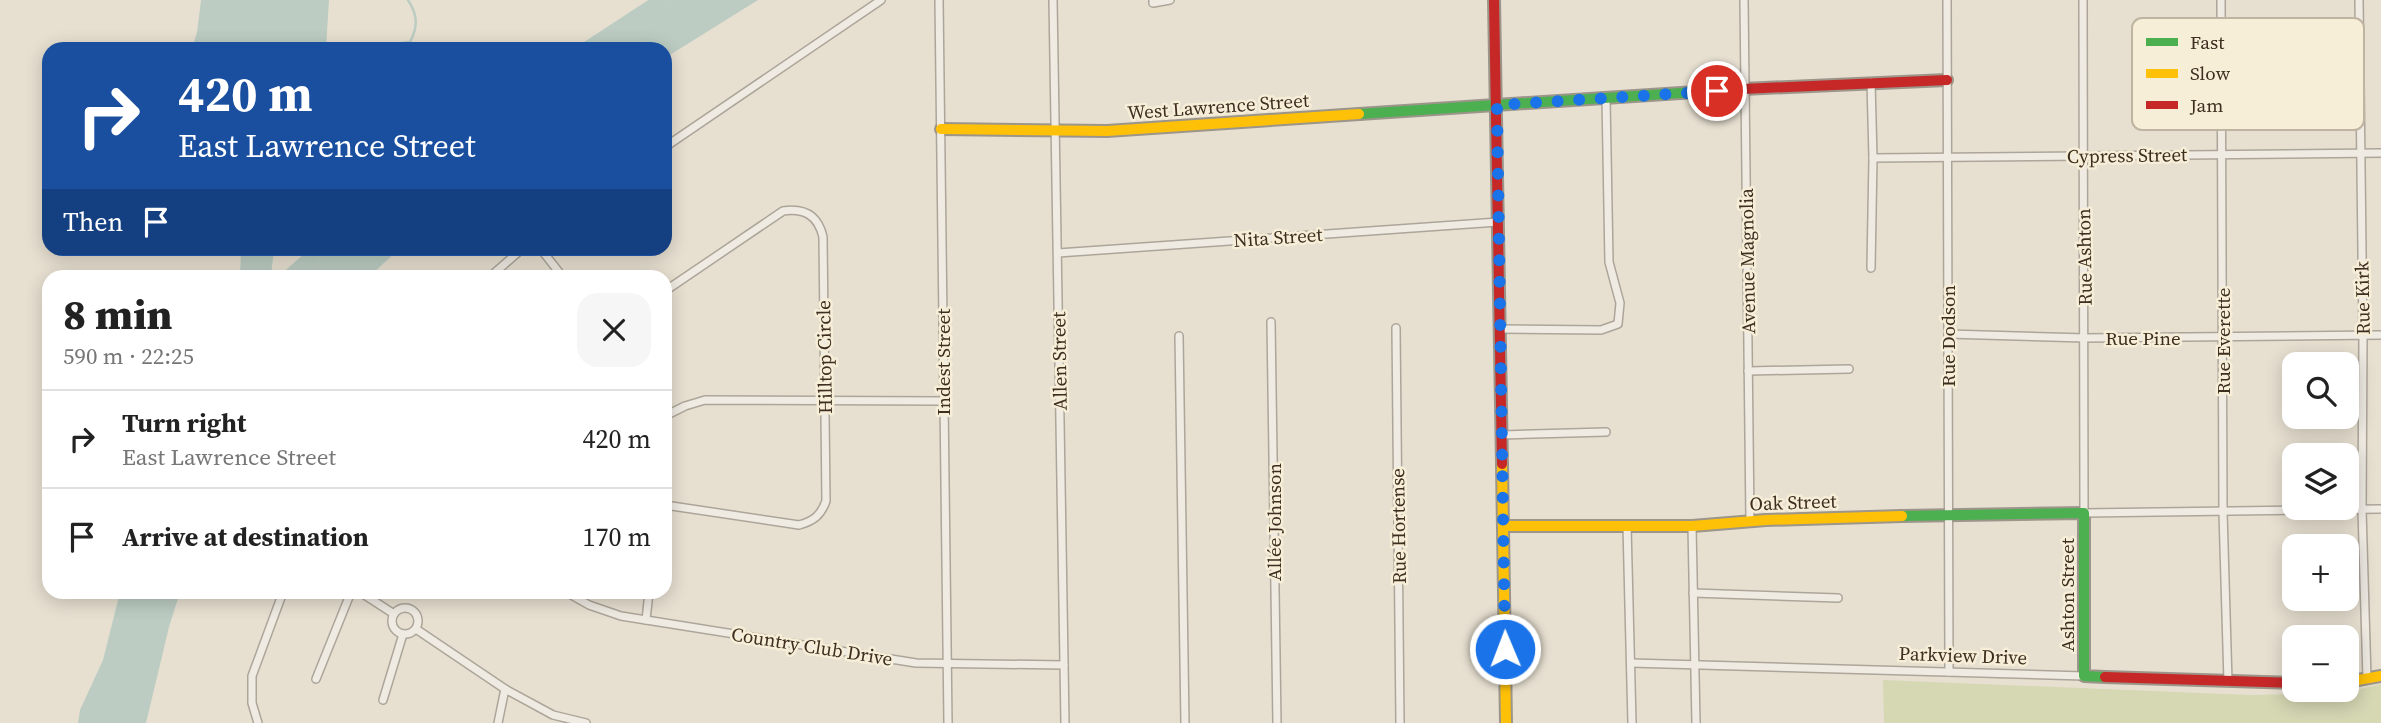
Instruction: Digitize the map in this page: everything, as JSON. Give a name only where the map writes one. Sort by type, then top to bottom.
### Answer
[{"type":"main road","points":[[1494,0],[1506,723]]},
{"type":"main road","name":"West Lawrence Street","points":[[941,130],[1107,131],[1744,89],[1947,80]]},
{"type":"main road","name":"Oak Street","points":[[1503,526],[1692,526],[1750,521],[1950,514],[2084,513]]},
{"type":"main road","name":"Ashton Street","points":[[2084,513],[2084,676]]},
{"type":"main road","name":"Parkview Drive","points":[[2084,676],[2282,683]]},
{"type":"main road","points":[[2359,680],[2381,676]]},
{"type":"street","points":[[672,142],[881,0]]},
{"type":"street","name":"Indest Street","points":[[939,0],[948,723]]},
{"type":"street","name":"Allen Street","points":[[1053,0],[1065,723]]},
{"type":"street","points":[[1153,0],[1170,0]]},
{"type":"street","name":"Avenue Magnolia","points":[[1744,0],[1750,521]]},
{"type":"street","name":"Rue Dodson","points":[[1947,0],[1949,672]]},
{"type":"street","name":"Rue Ashton","points":[[2083,0],[2084,513]]},
{"type":"street","name":"Rue Everette","points":[[2221,0],[2221,18]]},
{"type":"street","name":"Rue Kirk","points":[[2359,0],[2359,18]]},
{"type":"street","points":[[1871,82],[1871,268]]},
{"type":"street","points":[[1500,329],[1601,330],[1618,324],[1620,303],[1609,261],[1606,99]]},
{"type":"street","name":"Rue Everette","points":[[2223,130],[2223,512],[2228,682]]},
{"type":"street","name":"Rue Kirk","points":[[2361,130],[2362,510],[2367,679]]},
{"type":"street","name":"Cypress Street","points":[[1873,158],[2381,153]]},
{"type":"street","name":"Hilltop Circle","points":[[672,285],[783,211],[805,211],[814,217],[820,227],[826,501],[817,517],[799,525],[672,506]]},
{"type":"street","name":"Nita Street","points":[[1058,253],[1498,222]]},
{"type":"street","points":[[498,270],[514,256]]},
{"type":"street","points":[[546,256],[557,270]]},
{"type":"street","name":"Allée Johnson","points":[[1271,322],[1277,723]]},
{"type":"street","name":"Rue Hortense","points":[[1396,328],[1399,723]]},
{"type":"street","name":"Rue Pine","points":[[1948,334],[2084,338],[2381,335]]},
{"type":"street","points":[[1179,336],[1185,723]]},
{"type":"street","points":[[1748,371],[1849,369]]},
{"type":"street","points":[[672,412],[705,400],[943,401]]},
{"type":"street","points":[[1502,435],[1605,432]]},
{"type":"street","points":[[2084,513],[2381,509]]},
{"type":"street","points":[[1627,526],[1632,723]]},
{"type":"street","points":[[1692,526],[1696,723]]},
{"type":"street","points":[[1693,593],[1838,598]]},
{"type":"street","points":[[258,723],[252,703],[252,676],[280,599]]},
{"type":"street","points":[[316,679],[348,599]]},
{"type":"street","points":[[369,599],[394,614]]},
{"type":"street","name":"Country Club Drive","points":[[581,599],[610,613],[646,620],[916,663],[1064,665]]},
{"type":"street","points":[[646,620],[648,599]]},
{"type":"street","points":[[403,608],[413,610],[418,619],[416,629],[402,634],[394,629],[394,614],[403,608]]},
{"type":"street","points":[[416,629],[505,689],[553,715],[586,723]]},
{"type":"street","points":[[383,699],[402,634]]},
{"type":"street","name":"Parkview Drive","points":[[1631,663],[2084,676]]},
{"type":"street","points":[[498,723],[505,689]]},
{"type":"green space","points":[[1883,680],[2282,694],[2282,702],[2359,702],[2359,689],[2381,684],[2381,723],[1884,723]]},
{"type":"shaded area","points":[[201,0],[329,0],[326,42],[194,42]]},
{"type":"shaded area","points":[[672,0],[758,0],[672,54],[672,42],[609,42]]},
{"type":"shaded area","points":[[241,256],[273,256],[272,270],[240,270]]},
{"type":"shaded area","points":[[326,256],[391,256],[376,270],[310,270]]},
{"type":"shaded area","points":[[118,599],[178,599],[146,723],[78,723],[80,710],[103,660]]},
{"type":"waterway","points":[[408,0],[414,11],[416,26],[410,42]]},
{"type":"waterway","points":[[599,42],[663,0]]},
{"type":"waterway","points":[[298,270],[314,256]]},
{"type":"traffic: fast","points":[[1359,114],[1742,89]]},
{"type":"traffic: fast","points":[[1902,516],[2084,513],[2084,676],[2105,677]]},
{"type":"traffic: slow","points":[[941,129],[1107,131],[1359,114]]},
{"type":"traffic: slow","points":[[1502,464],[1506,723]]},
{"type":"traffic: slow","points":[[1503,526],[1692,526],[1766,520],[1902,516]]},
{"type":"traffic: slow","points":[[2359,680],[2381,676]]},
{"type":"traffic: jam","points":[[1494,0],[1502,464]]},
{"type":"traffic: jam","points":[[1742,89],[1947,80]]},
{"type":"traffic: jam","points":[[2105,677],[2282,683]]},
{"type":"route","points":[[1505,649],[1497,105],[1717,91]]}]
